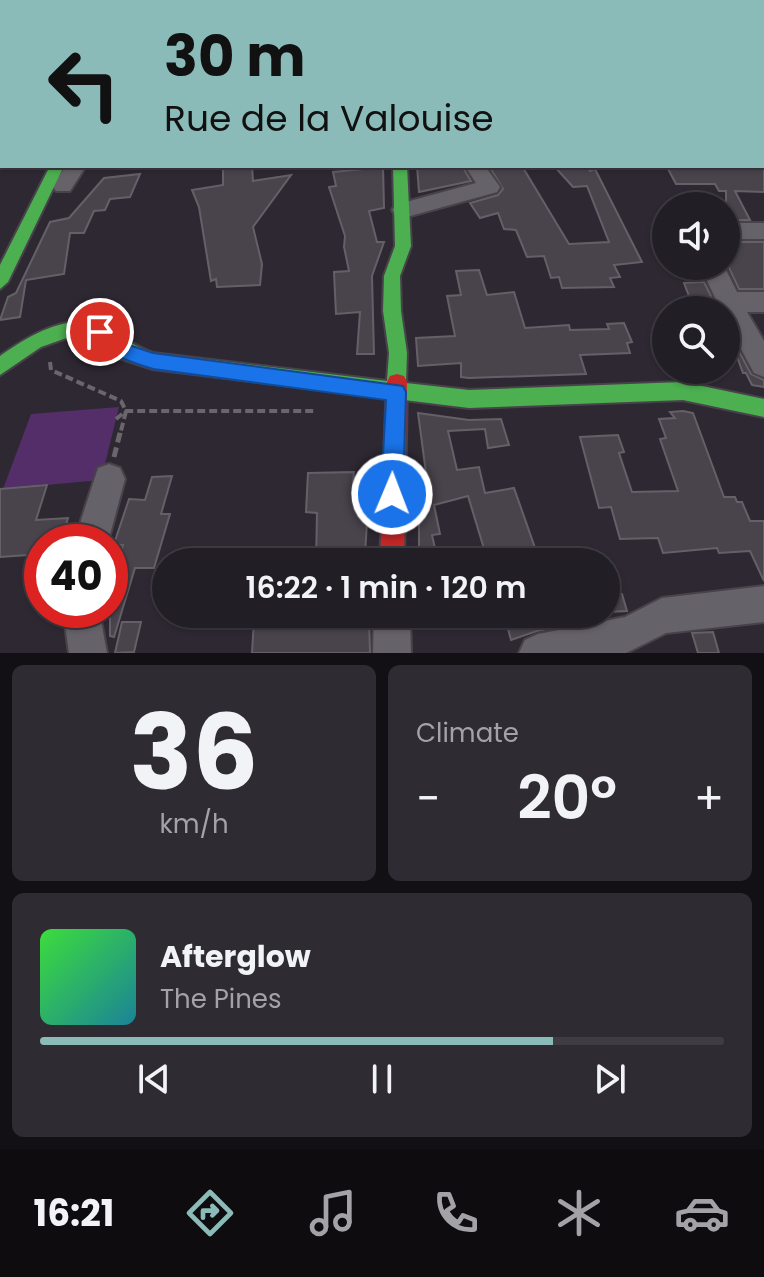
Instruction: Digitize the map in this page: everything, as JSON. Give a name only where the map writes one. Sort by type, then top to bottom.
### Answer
[{"type":"street","points":[[0,253],[45,168]]},
{"type":"street","points":[[392,548],[398,353],[392,311],[392,276],[403,246],[400,168]]},
{"type":"street","points":[[403,210],[489,187],[476,168]]},
{"type":"street","points":[[0,282],[60,176]]},
{"type":"street","points":[[740,231],[764,231]]},
{"type":"street","points":[[740,302],[764,302]]},
{"type":"street","points":[[740,321],[764,365]]},
{"type":"street","points":[[0,367],[31,341],[85,328],[107,336],[126,352],[153,361],[396,392],[469,399],[683,391],[764,408]]},
{"type":"street","points":[[96,524],[110,474]]},
{"type":"street","points":[[538,653],[630,634],[662,616],[764,604]]},
{"type":"street","points":[[84,628],[88,653]]},
{"type":"street","points":[[392,628],[392,653]]},
{"type":"path","points":[[51,370],[121,401],[126,411],[110,474]]},
{"type":"path","points":[[116,419],[126,411],[314,411]]},
{"type":"shaded area","points":[[119,407],[101,480],[3,489],[31,414]]},
{"type":"building","points":[[223,168],[252,168],[253,181],[291,175],[253,227],[262,264],[260,285],[217,287],[216,279],[211,281],[199,207],[192,190],[223,185]]},
{"type":"building","points":[[383,168],[384,208],[369,211],[377,242],[384,242],[372,276],[374,354],[357,354],[360,312],[336,314],[334,272],[349,271],[345,236],[329,187],[336,186],[333,172]]},
{"type":"building","points":[[417,168],[463,168],[471,181],[419,192]]},
{"type":"building","points":[[490,168],[523,168],[569,244],[609,242],[587,186],[573,187],[556,168],[595,169],[642,262],[614,265],[620,277],[610,278],[614,287],[562,288],[559,277],[551,278],[544,256],[527,257],[516,230],[504,229],[498,213],[480,218],[470,203],[498,195],[503,189]]},
{"type":"building","points":[[668,168],[764,168],[764,192],[719,191],[715,184],[676,184]]},
{"type":"building","points":[[140,174],[130,197],[110,199],[105,210],[94,211],[84,233],[70,233],[64,274],[26,280],[20,317],[0,320],[8,297],[16,293],[50,222],[69,218],[104,178]]},
{"type":"building","points":[[740,201],[750,220],[740,220]]},
{"type":"building","points":[[740,242],[764,242],[764,289],[739,289],[735,280],[740,280]]},
{"type":"building","points":[[479,270],[487,295],[514,292],[525,328],[569,325],[570,330],[609,329],[607,324],[624,323],[632,342],[627,343],[630,353],[580,355],[586,374],[469,378],[461,377],[461,363],[418,366],[416,338],[455,336],[447,296],[461,295],[456,271]]},
{"type":"building","points":[[704,282],[711,296],[689,296],[684,283]]},
{"type":"building","points":[[740,353],[751,374],[764,380],[764,387],[752,385],[743,373]]},
{"type":"building","points":[[670,412],[693,413],[724,497],[735,497],[737,502],[742,502],[750,521],[764,521],[764,581],[750,551],[719,553],[717,548],[663,553],[658,538],[620,539],[611,507],[599,508],[580,437],[618,435],[624,452],[619,453],[632,492],[678,491],[660,439],[666,438],[659,419],[675,418]]},
{"type":"building","points":[[418,413],[469,420],[501,419],[509,445],[488,448],[485,429],[448,431],[457,470],[479,467],[485,493],[514,488],[535,548],[484,548],[468,496],[434,505],[440,534],[432,535],[435,548],[419,548],[419,505],[430,503]]},
{"type":"building","points":[[354,472],[352,492],[369,492],[365,548],[316,548],[317,513],[306,512],[308,473]]},
{"type":"building","points":[[172,476],[161,514],[170,514],[160,548],[152,548],[152,568],[135,568],[128,591],[128,524],[121,524],[129,499],[145,500],[152,477]]},
{"type":"building","points":[[47,485],[36,520],[68,518],[66,524],[24,524],[24,555],[0,557],[0,489]]},
{"type":"building","points":[[622,594],[627,611],[620,611]]},
{"type":"building","points":[[128,622],[141,622],[134,652],[115,653],[121,628],[128,628]]},
{"type":"building","points":[[110,628],[117,628],[114,637],[110,636]]},
{"type":"building","points":[[254,628],[369,628],[370,653],[252,653]]},
{"type":"building","points":[[508,628],[552,628],[537,631],[511,640]]},
{"type":"building","points":[[713,632],[719,653],[698,653],[692,633]]},
{"type":"traffic: fast","points":[[0,282],[56,168]]},
{"type":"traffic: fast","points":[[397,382],[392,276],[403,246],[400,168]]},
{"type":"traffic: fast","points":[[0,367],[35,341],[75,328],[103,334],[126,352],[153,361],[469,399],[683,391],[764,408]]},
{"type":"traffic: jam","points":[[392,548],[397,382]]},
{"type":"route","points":[[100,332],[126,352],[153,361],[396,392],[392,494]]}]
